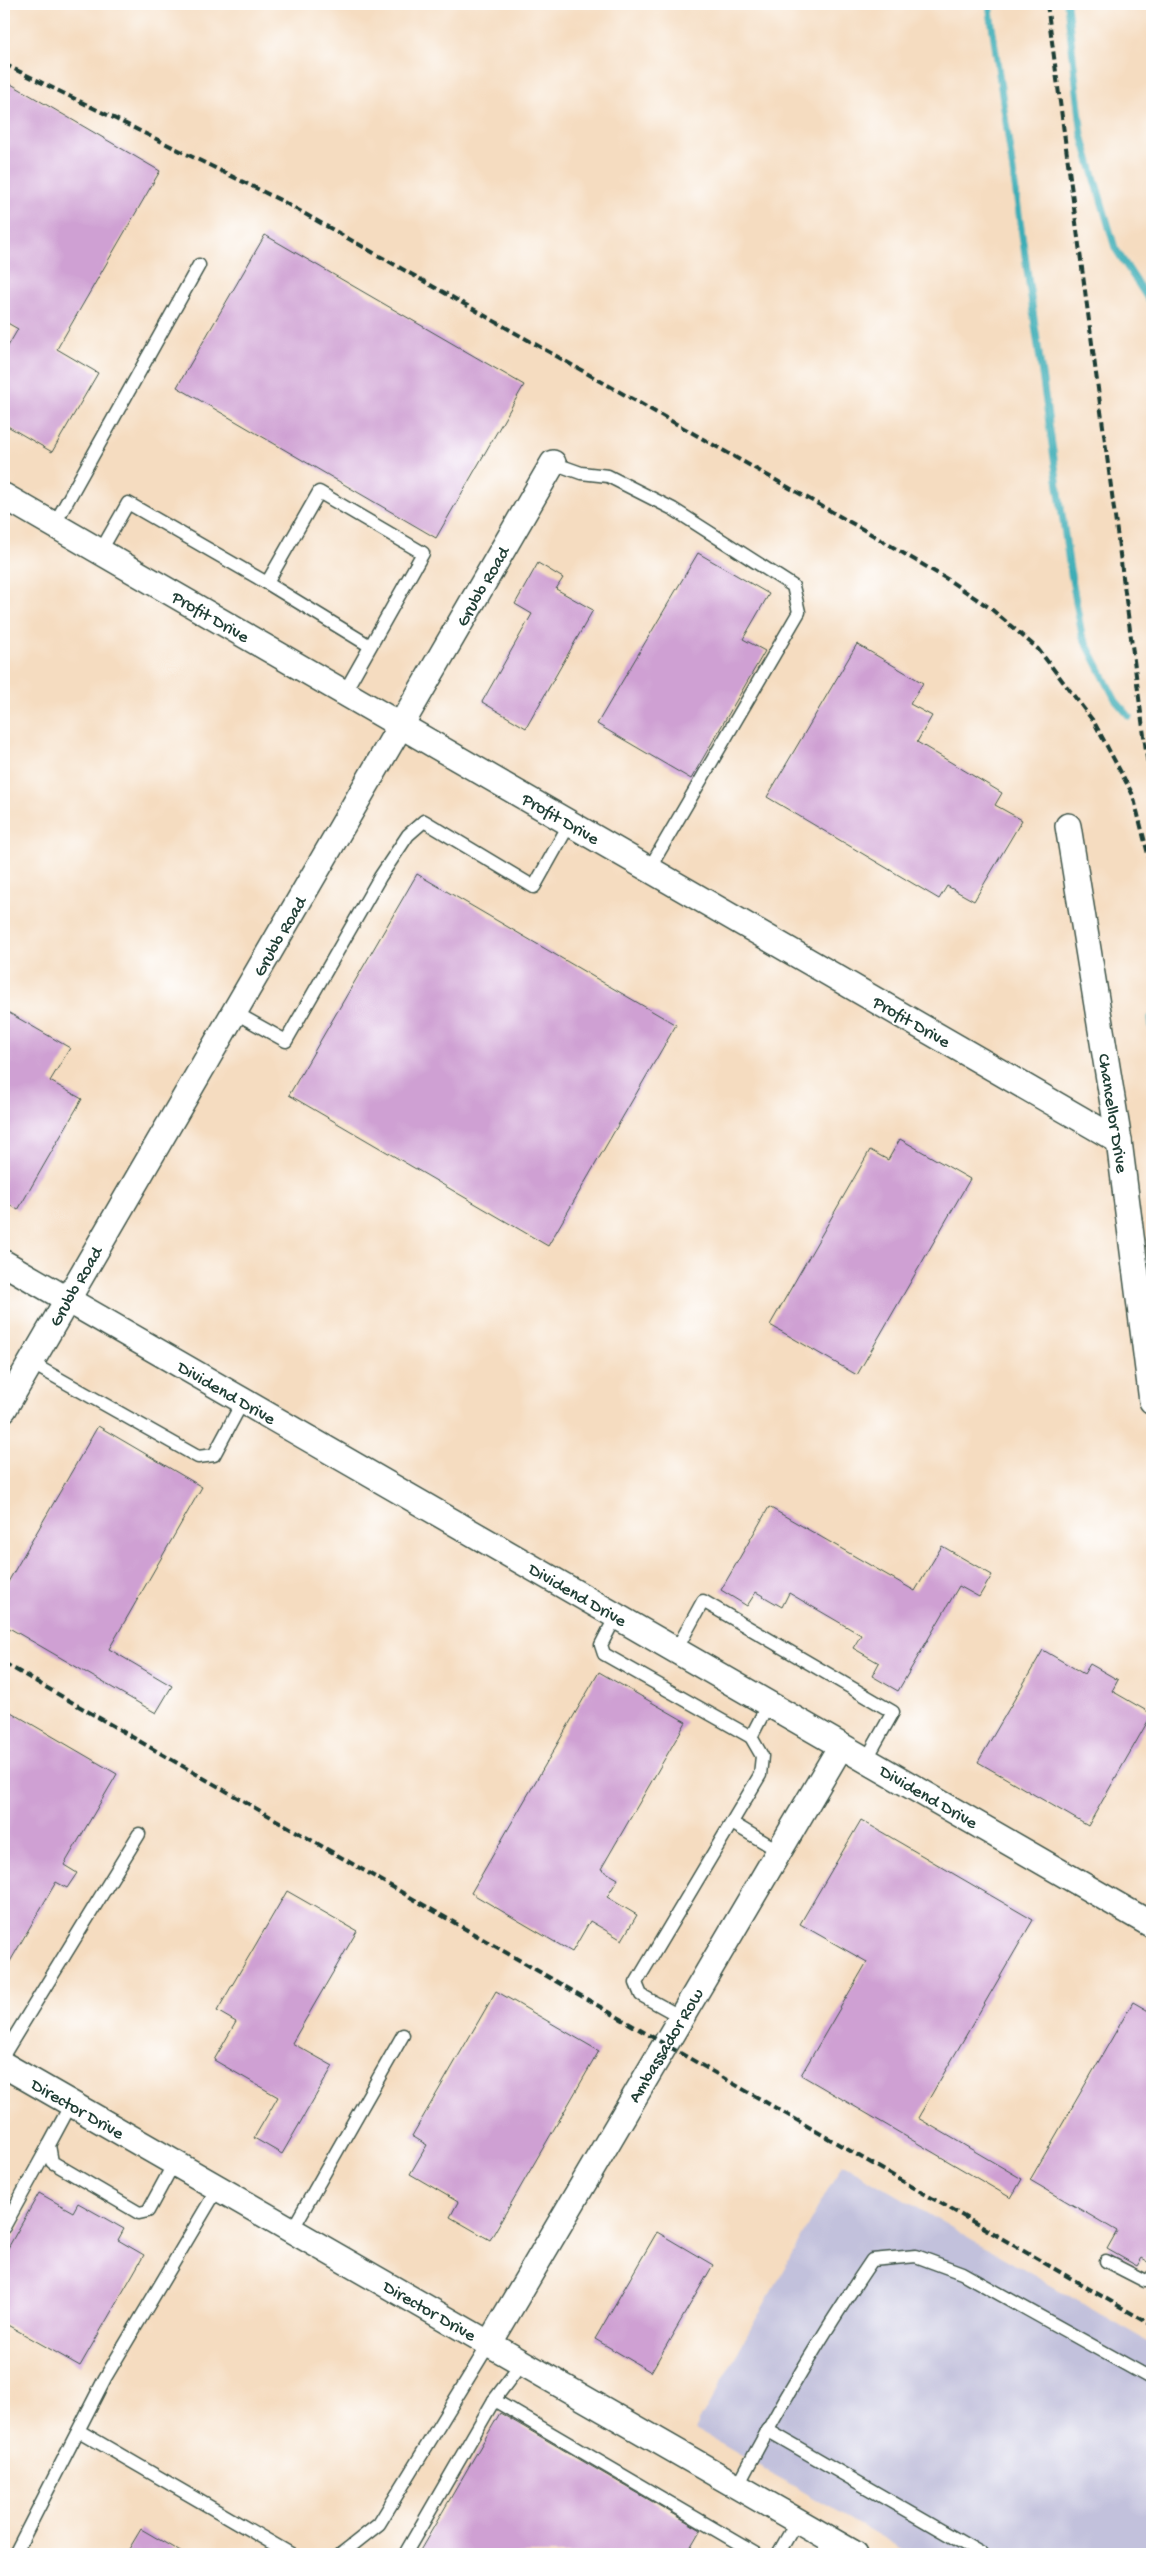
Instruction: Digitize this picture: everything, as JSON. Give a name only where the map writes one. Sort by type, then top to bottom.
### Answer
[{"type":"street","name":"Grubb Road","points":[[4,1409],[553,463]]},
{"type":"street","name":"Profit Drive","points":[[4,496],[1119,1141]]},
{"type":"street","name":"Chancellor Drive","points":[[1068,826],[1119,1141],[1152,1401]]},
{"type":"street","name":"Dividend Drive","points":[[4,1263],[1152,1925]]},
{"type":"street","name":"Ambassador Row","points":[[489,2344],[841,1746]]},
{"type":"street","name":"Director Drive","points":[[4,2065],[855,2554]]},
{"type":"lane","points":[[54,525],[199,265]]},
{"type":"lane","points":[[553,463],[581,473],[608,476],[673,508],[793,586],[799,612],[649,869]]},
{"type":"lane","points":[[267,583],[319,492],[423,553],[344,693]]},
{"type":"lane","points":[[100,552],[128,503],[267,583],[370,646]]},
{"type":"lane","points":[[234,1012],[286,1041],[380,877],[408,835],[424,822],[534,887],[570,823]]},
{"type":"lane","points":[[31,1362],[198,1457],[214,1455],[243,1401]]},
{"type":"lane","points":[[676,1650],[703,1601],[893,1712],[866,1760]]},
{"type":"lane","points":[[616,1616],[601,1645],[604,1654],[751,1737],[762,1756],[760,1775],[636,1984],[641,1995],[681,2017]]},
{"type":"lane","points":[[751,1737],[768,1704]]},
{"type":"lane","points":[[732,1823],[779,1850]]},
{"type":"lane","points":[[4,2054],[139,1834]]},
{"type":"lane","points":[[292,2230],[403,2035]]},
{"type":"lane","points":[[4,2227],[71,2104]]},
{"type":"lane","points":[[49,2145],[52,2162],[139,2212],[148,2210],[174,2163]]},
{"type":"lane","points":[[15,2554],[106,2378],[218,2188]]},
{"type":"lane","points":[[737,2487],[767,2430],[844,2301],[872,2260],[916,2256],[962,2273],[1152,2379]]},
{"type":"lane","points":[[1106,2261],[1150,2281]]},
{"type":"lane","points":[[341,2554],[379,2524],[489,2344]]},
{"type":"lane","points":[[405,2554],[494,2400],[522,2363]]},
{"type":"lane","points":[[494,2400],[757,2554]]},
{"type":"lane","points":[[767,2430],[982,2554]]},
{"type":"lane","points":[[78,2432],[291,2554]]},
{"type":"lane","points":[[778,2554],[797,2521]]},
{"type":"shaded area","points":[[842,2164],[1152,2344],[1152,2554],[911,2554],[695,2429]]},
{"type":"building","points":[[4,80],[160,171],[57,349],[98,373],[52,452],[4,424],[4,353],[18,329],[4,321]]},
{"type":"building","points":[[265,235],[524,385],[436,538],[177,387]]},
{"type":"building","points":[[698,553],[769,594],[743,639],[765,651],[691,779],[597,724]]},
{"type":"building","points":[[538,563],[563,578],[556,589],[593,610],[526,728],[482,702],[532,614],[515,604]]},
{"type":"building","points":[[857,644],[923,683],[910,704],[932,716],[917,742],[1002,793],[995,805],[1022,820],[974,901],[947,886],[939,899],[767,797]]},
{"type":"building","points":[[417,874],[676,1025],[548,1246],[289,1095]]},
{"type":"building","points":[[4,1010],[70,1048],[50,1081],[82,1099],[18,1210],[4,1201]]},
{"type":"building","points":[[900,1139],[970,1179],[857,1375],[770,1325],[870,1150],[888,1160]]},
{"type":"building","points":[[98,1426],[202,1487],[109,1649],[172,1686],[156,1713],[4,1625],[4,1589]]},
{"type":"building","points":[[769,1507],[915,1591],[942,1546],[992,1575],[979,1597],[959,1586],[898,1691],[872,1676],[879,1663],[853,1648],[861,1635],[789,1593],[782,1607],[756,1592],[747,1606],[721,1590]]},
{"type":"building","points":[[1043,1650],[1084,1674],[1090,1664],[1118,1680],[1112,1691],[1152,1714],[1088,1826],[978,1762]]},
{"type":"building","points":[[599,1672],[686,1722],[601,1869],[618,1879],[607,1897],[637,1915],[622,1940],[590,1921],[572,1952],[471,1893]]},
{"type":"building","points":[[4,1708],[117,1774],[64,1865],[77,1873],[67,1888],[56,1882],[4,1972]]},
{"type":"building","points":[[861,1820],[1033,1920],[918,2118],[1022,2179],[1011,2198],[801,2075],[867,1962],[800,1924]]},
{"type":"building","points":[[287,1891],[357,1931],[292,2043],[333,2066],[282,2154],[254,2138],[278,2097],[214,2060],[236,2022],[217,2011]]},
{"type":"building","points":[[496,1991],[599,2051],[490,2240],[450,2217],[458,2202],[410,2174],[427,2145],[412,2136]]},
{"type":"building","points":[[1133,2002],[1152,2013],[1152,2264],[1142,2258],[1137,2266],[1107,2249],[1117,2231],[1030,2180]]},
{"type":"building","points":[[39,2193],[73,2212],[78,2203],[124,2229],[118,2240],[144,2255],[80,2366],[4,2323],[4,2255]]},
{"type":"building","points":[[657,2232],[713,2265],[651,2372],[595,2339]]},
{"type":"building","points":[[500,2413],[701,2530],[687,2554],[418,2554]]},
{"type":"building","points":[[141,2529],[184,2554],[126,2554]]},
{"type":"waterway","points":[[989,4],[1069,563],[1082,635],[1116,701],[1129,716]]},
{"type":"waterway","points":[[1067,4],[1082,135],[1115,248],[1152,305]]},
{"type":"waterway","points":[[1151,1018],[1152,1029]]},
{"type":"railway","points":[[1047,4],[1152,796]]},
{"type":"railway","points":[[4,64],[282,201],[864,530],[947,579],[990,608],[1038,649],[1094,722],[1133,795],[1152,870]]},
{"type":"railway","points":[[4,1663],[1152,2325]]}]
